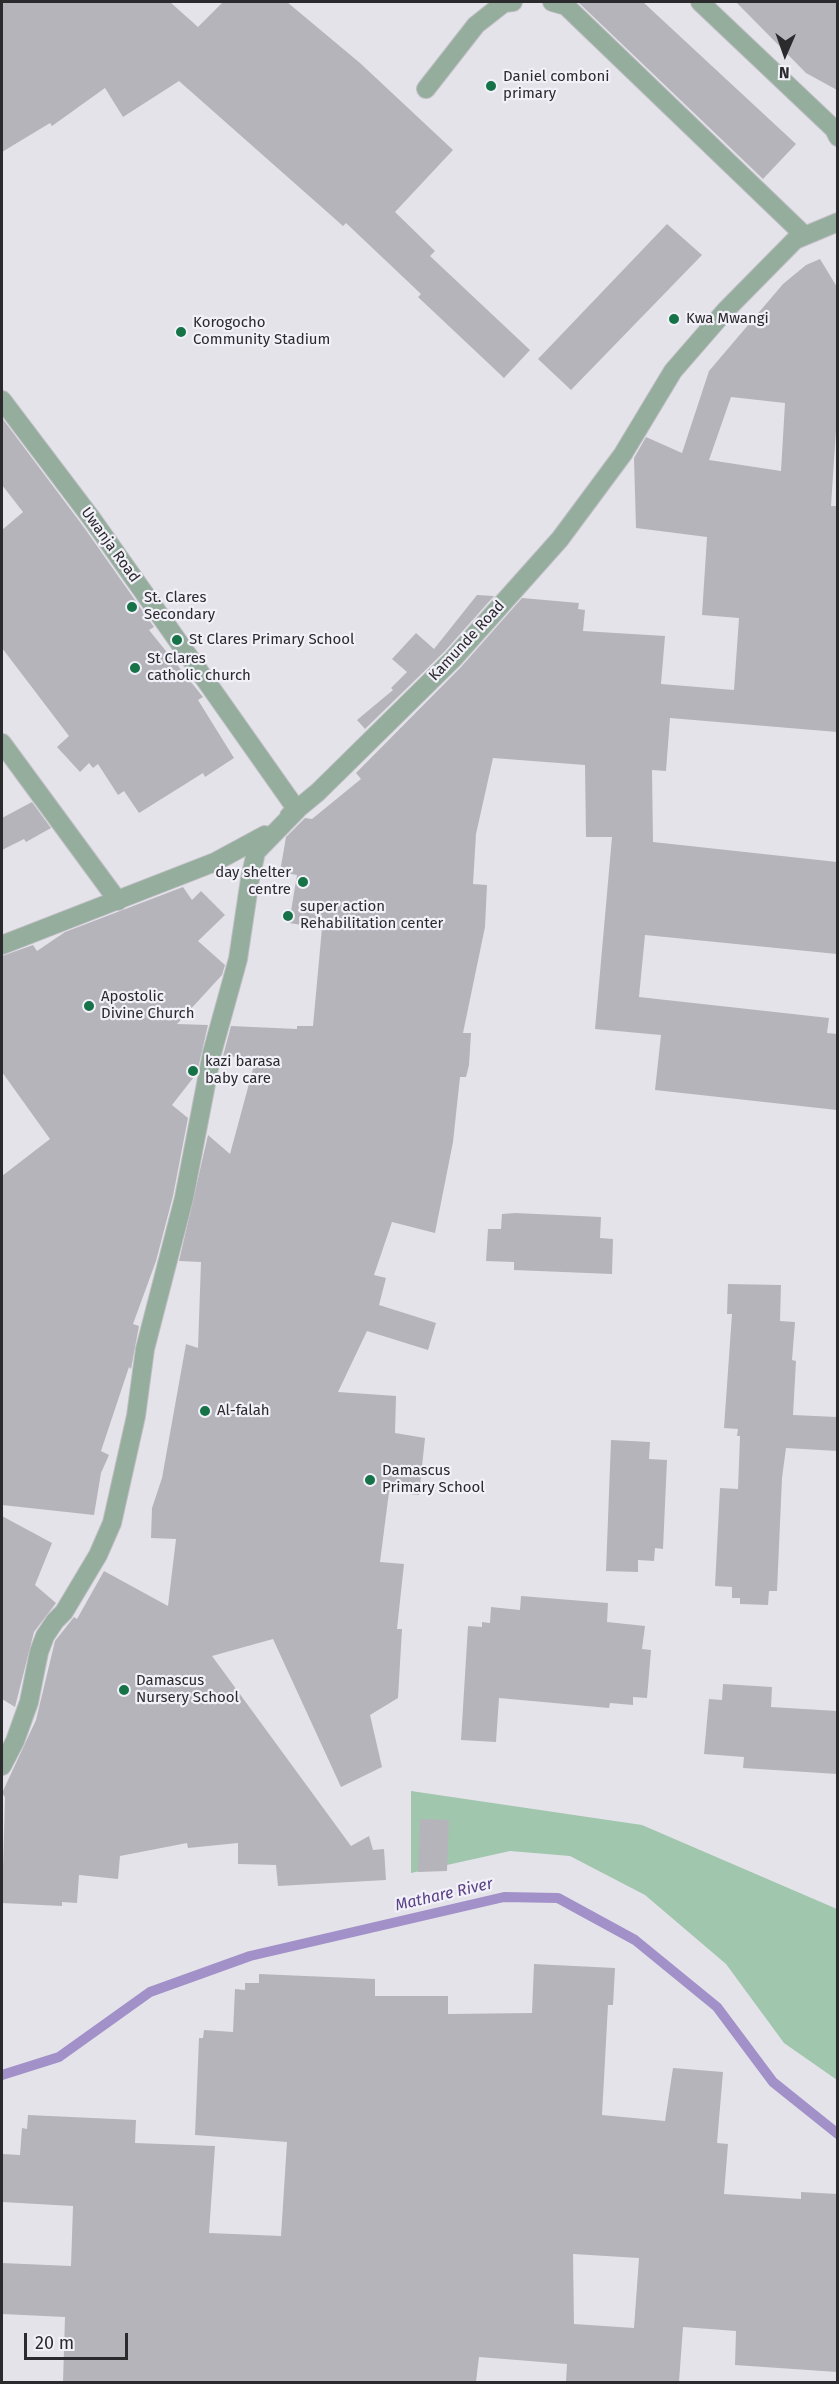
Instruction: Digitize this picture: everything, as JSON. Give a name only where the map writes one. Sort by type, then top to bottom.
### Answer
[{"type":"street","points":[[426,89],[476,25],[504,3],[513,2]]},
{"type":"street","points":[[552,2],[566,6],[803,234]]},
{"type":"street","points":[[700,2],[834,129],[837,137]]},
{"type":"street","name":"Kamunde Road","points":[[2,945],[215,862],[263,836],[297,810],[391,722],[490,618],[593,498],[623,454],[673,371],[754,280],[803,234],[837,222]]},
{"type":"street","name":"Uwanja Road","points":[[2,400],[92,519],[297,810]]},
{"type":"street","points":[[2,743],[118,901]]},
{"type":"street","points":[[2,1766],[15,1741],[29,1702],[39,1652],[45,1636],[70,1603],[98,1555],[112,1523],[136,1416],[145,1349],[184,1198],[212,1053],[238,959],[256,852],[297,810]]},
{"type":"green space","points":[[411,1791],[642,1825],[837,1909],[837,2080],[784,2043],[726,1964],[645,1895],[570,1856],[510,1851],[411,1873]]},
{"type":"building","points":[[2,2],[170,2],[198,27],[223,2],[287,2],[360,63],[453,150],[395,212],[435,251],[430,256],[530,350],[504,378],[418,297],[421,294],[346,223],[343,226],[179,81],[123,117],[105,88],[52,126],[50,123],[2,152]]},
{"type":"building","points":[[578,2],[643,2],[796,144],[763,179]]},
{"type":"building","points":[[736,2],[837,2],[837,90],[806,73]]},
{"type":"building","points":[[667,224],[702,255],[571,390],[538,359]]},
{"type":"building","points":[[820,259],[837,287],[837,415],[831,506],[837,506],[837,732],[670,718],[666,771],[652,770],[653,842],[837,862],[837,954],[645,935],[639,997],[829,1018],[827,1033],[837,1034],[837,1110],[655,1090],[661,1035],[595,1029],[612,837],[586,837],[585,765],[493,758],[476,834],[473,884],[487,885],[485,927],[463,1033],[471,1033],[469,1065],[466,1077],[460,1077],[453,1142],[435,1233],[392,1222],[374,1275],[386,1278],[379,1305],[436,1323],[428,1350],[367,1331],[338,1392],[396,1396],[395,1433],[425,1438],[419,1495],[389,1492],[380,1562],[404,1564],[397,1629],[402,1629],[398,1698],[370,1715],[382,1767],[341,1787],[273,1639],[212,1656],[351,1846],[369,1836],[373,1850],[384,1849],[386,1880],[278,1886],[276,1865],[238,1864],[238,1843],[188,1848],[187,1843],[120,1856],[118,1879],[79,1875],[77,1903],[62,1902],[62,1906],[2,1903],[5,1797],[2,1793],[36,1720],[55,1641],[74,1617],[77,1619],[104,1571],[168,1606],[176,1539],[151,1538],[152,1508],[162,1478],[186,1344],[198,1348],[201,1262],[179,1261],[208,1135],[230,1154],[256,1058],[223,1056],[231,1026],[297,1029],[297,1026],[313,1026],[322,928],[289,923],[297,875],[280,872],[286,837],[305,818],[312,819],[361,779],[356,773],[461,667],[522,598],[579,603],[578,609],[585,610],[583,631],[665,636],[661,684],[734,690],[739,618],[702,615],[707,537],[636,528],[634,458],[646,437],[682,453],[709,371],[783,284],[806,265]],"holes":[[[731,397],[785,403],[781,471],[709,460]]]},
{"type":"building","points":[[2,418],[83,526],[154,627],[149,630],[203,697],[198,700],[234,758],[205,777],[203,773],[139,813],[124,791],[118,795],[98,764],[93,768],[89,763],[80,772],[57,747],[69,736],[2,648],[2,530],[23,512],[2,485]]},
{"type":"building","points":[[477,595],[494,596],[445,651],[365,729],[357,720],[393,690],[391,688],[407,672],[392,659],[416,633],[434,649]]},
{"type":"building","points":[[32,802],[51,828],[26,842],[24,839],[2,850],[2,818]]},
{"type":"building","points":[[183,887],[192,900],[201,891],[225,915],[198,941],[225,965],[222,975],[177,1024],[208,1025],[197,1073],[172,1105],[188,1118],[173,1196],[156,1261],[133,1324],[139,1326],[131,1369],[129,1367],[101,1451],[109,1455],[101,1473],[94,1515],[2,1505],[2,1176],[50,1139],[2,1072],[2,956],[33,945],[37,951],[65,932]]},
{"type":"building","points":[[502,1214],[601,1217],[600,1238],[613,1239],[612,1274],[514,1270],[514,1262],[486,1261],[488,1229],[501,1229]]},
{"type":"building","points":[[728,1284],[781,1285],[780,1321],[795,1322],[792,1360],[796,1361],[793,1415],[837,1417],[837,1451],[786,1448],[782,1478],[777,1591],[769,1591],[768,1605],[740,1604],[740,1598],[732,1598],[732,1587],[715,1586],[720,1488],[738,1489],[740,1436],[737,1436],[738,1429],[724,1428],[732,1314],[727,1314]]},
{"type":"building","points":[[611,1440],[650,1442],[649,1459],[667,1460],[663,1549],[655,1548],[654,1561],[638,1560],[638,1572],[606,1571]]},
{"type":"building","points":[[2,1516],[52,1543],[35,1585],[56,1603],[34,1632],[15,1707],[2,1699]]},
{"type":"building","points":[[521,1596],[608,1603],[607,1622],[645,1626],[642,1649],[651,1650],[647,1698],[633,1697],[633,1705],[610,1703],[609,1708],[499,1698],[496,1742],[461,1740],[468,1626],[482,1627],[482,1622],[490,1623],[491,1607],[520,1610]]},
{"type":"building","points":[[723,1684],[772,1687],[771,1707],[837,1711],[837,1774],[743,1768],[744,1757],[704,1754],[709,1699],[722,1700]]},
{"type":"building","points":[[420,1819],[449,1820],[447,1871],[418,1872]]},
{"type":"building","points":[[534,1964],[615,1968],[613,2005],[608,2005],[602,2115],[665,2121],[673,2068],[723,2072],[717,2143],[728,2144],[724,2194],[801,2199],[801,2192],[837,2194],[837,2372],[735,2365],[736,2331],[683,2327],[679,2382],[566,2382],[567,2364],[479,2357],[476,2382],[63,2382],[65,2317],[2,2314],[2,2263],[71,2266],[73,2206],[2,2202],[2,2154],[20,2155],[22,2128],[27,2129],[28,2115],[136,2120],[135,2143],[215,2146],[209,2233],[281,2236],[287,2142],[195,2135],[199,2038],[203,2038],[204,2030],[233,2032],[235,1989],[245,1990],[245,1983],[259,1983],[259,1974],[375,1979],[375,1996],[448,1996],[448,2014],[532,2013]],"holes":[[[573,2254],[639,2258],[634,2328],[574,2324]]]},
{"type":"waterway","name":"Mathare River","points":[[2,2075],[59,2057],[150,1992],[250,1956],[504,1897],[558,1898],[635,1940],[717,2007],[773,2082],[838,2134]]},
{"type":"place","name":"Daniel comboni primary","points":[[491,86]]},
{"type":"place","name":"Kwa Mwangi","points":[[674,319]]},
{"type":"place","name":"Korogocho Community Stadium","points":[[181,332]]},
{"type":"place","name":"St. Clares Secondary","points":[[132,607]]},
{"type":"place","name":"St Clares Primary School","points":[[177,640]]},
{"type":"place","name":"St Clares catholic church","points":[[135,668]]},
{"type":"place","name":"day shelter centre","points":[[303,882]]},
{"type":"place","name":"super action Rehabilitation center","points":[[288,916]]},
{"type":"place","name":"Apostolic Divine Church","points":[[89,1006]]},
{"type":"place","name":"kazi barasa baby care","points":[[193,1071]]},
{"type":"place","name":"Al-falah","points":[[205,1411]]},
{"type":"place","name":"Damascus Primary School","points":[[370,1480]]},
{"type":"place","name":"Damascus Nursery School","points":[[124,1690]]}]
